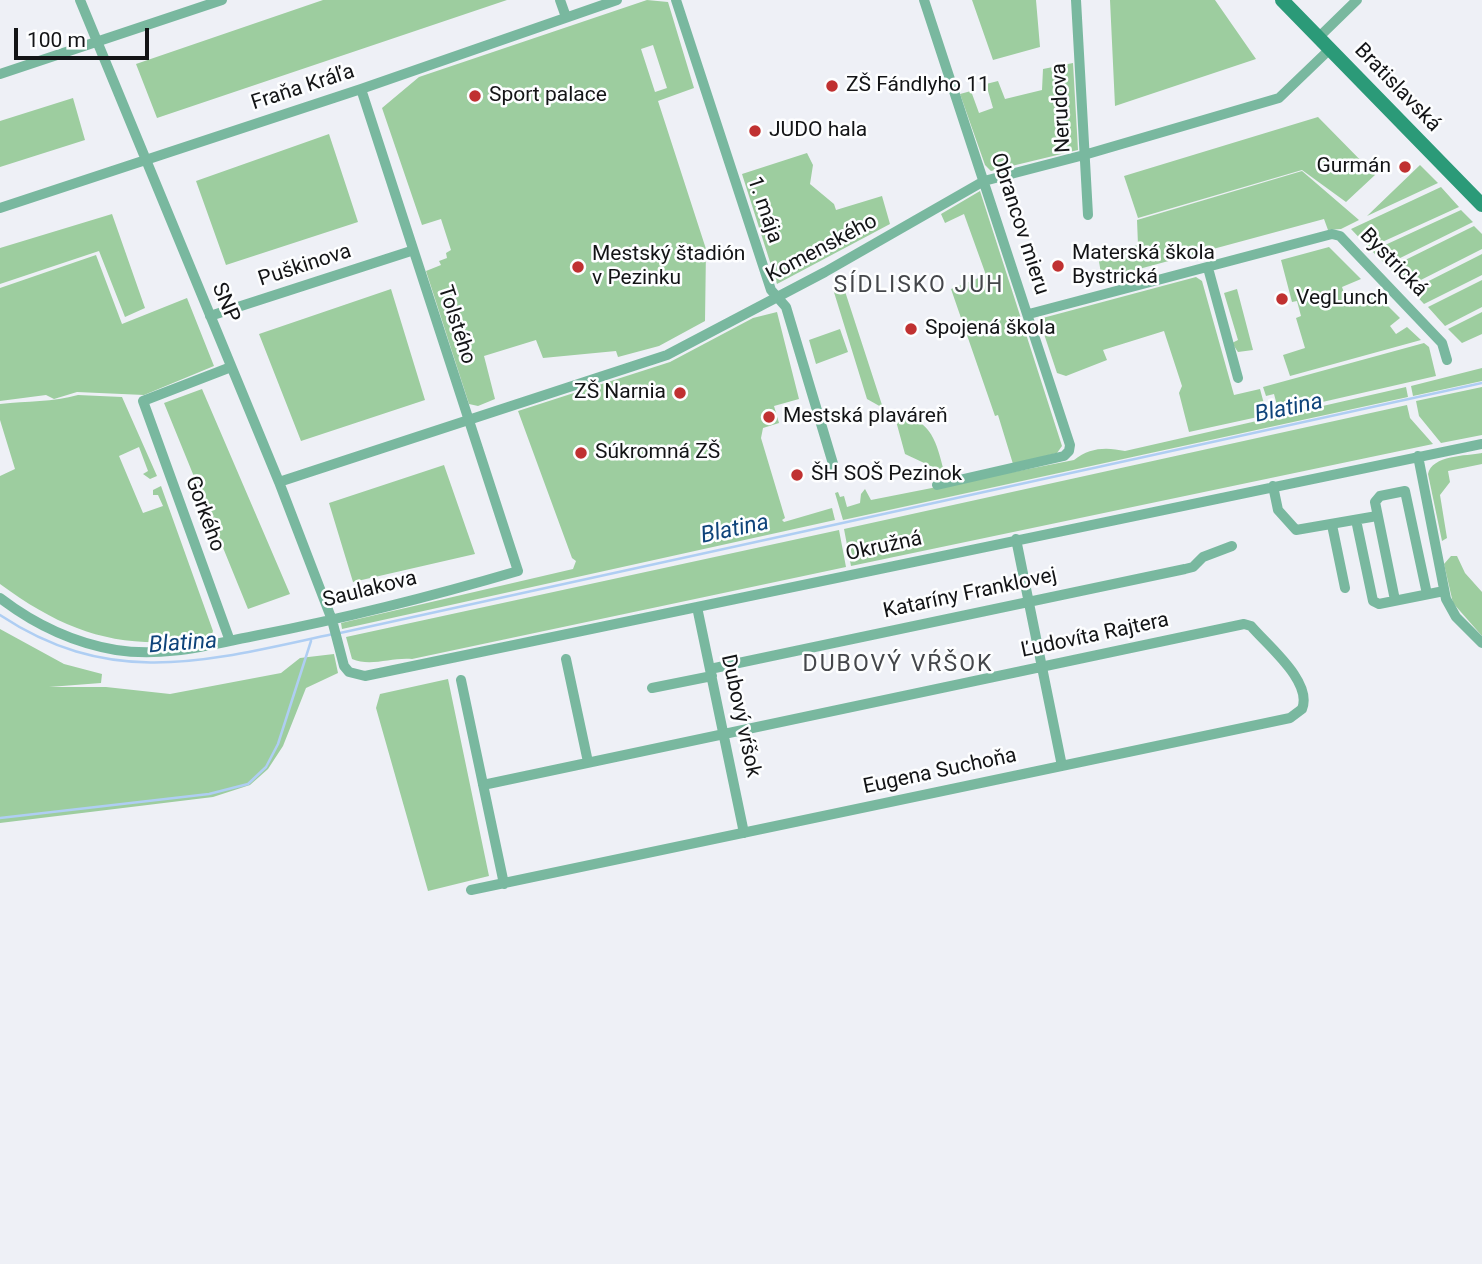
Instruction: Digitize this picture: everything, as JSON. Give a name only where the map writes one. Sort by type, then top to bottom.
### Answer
[{"type":"main road","name":"Bratislavská","points":[[1282,0],[1482,205]]},
{"type":"street","name":"SNP","points":[[80,0],[144,161],[279,482],[333,624]]},
{"type":"street","points":[[0,74],[222,0]]},
{"type":"street","points":[[560,0],[566,17]]},
{"type":"street","name":"Fraňa Kráľa","points":[[0,208],[360,89],[617,0]]},
{"type":"street","name":"1. mája","points":[[676,0],[771,290],[786,307],[834,467]]},
{"type":"street","name":"Obrancov mieru","points":[[924,0],[1029,314],[1069,451],[1064,456],[937,485]]},
{"type":"street","name":"Nerudova","points":[[1076,0],[1087,215]]},
{"type":"street","points":[[1319,37],[1357,0]]},
{"type":"street","name":"Komenského","points":[[279,482],[667,355],[776,295],[825,272],[984,181],[1279,98],[1330,48]]},
{"type":"street","name":"Tolstého","points":[[360,89],[411,251],[518,570]]},
{"type":"street","name":"Bystrická","points":[[1029,314],[1325,235],[1340,236],[1442,343],[1447,360]]},
{"type":"street","name":"Puškinova","points":[[209,317],[411,251]]},
{"type":"street","points":[[1208,268],[1238,378]]},
{"type":"street","name":"Gorkého","points":[[230,641],[143,401],[231,367]]},
{"type":"street","name":"Okružná","points":[[333,624],[344,666],[349,672],[365,676],[1482,443]]},
{"type":"street","points":[[1418,456],[1444,591],[1456,617],[1482,643]]},
{"type":"street","points":[[1273,486],[1278,510],[1294,529],[1377,516]]},
{"type":"street","points":[[1395,600],[1377,516],[1377,497],[1405,491],[1427,594]]},
{"type":"street","points":[[1410,516],[1429,512]]},
{"type":"street","points":[[1356,520],[1370,597],[1377,603],[1444,591]]},
{"type":"street","points":[[1332,525],[1345,588]]},
{"type":"street","points":[[1016,539],[1062,766]]},
{"type":"street","name":"Kataríny Franklovej","points":[[652,688],[1029,601],[1193,567],[1203,557],[1232,546]]},
{"type":"street","name":"Saulakova","points":[[0,598],[53,630],[116,650],[167,652],[333,624],[518,570]]},
{"type":"street","name":"Dubový vŕšok","points":[[697,607],[744,833]]},
{"type":"street","name":"Ľudovíta Rajtera","points":[[483,785],[1240,624]]},
{"type":"street","name":"Eugena Suchoňa","points":[[471,890],[1297,715],[1305,699],[1300,681],[1251,626],[1240,624]]},
{"type":"street","points":[[566,659],[588,762]]},
{"type":"street","points":[[461,680],[503,884]]},
{"type":"green space","points":[[323,0],[507,0],[157,118],[136,64]]},
{"type":"green space","points":[[647,0],[668,2],[694,88],[658,101],[706,249],[705,321],[659,346],[618,357],[616,351],[543,358],[536,340],[484,356],[495,399],[478,406],[469,404],[426,271],[441,265],[439,261],[447,258],[446,253],[451,250],[441,219],[422,225],[382,108],[419,77]],"holes":[[[653,45],[667,88],[655,92],[641,49]]]},
{"type":"green space","points":[[972,0],[1036,0],[1040,47],[993,60]]},
{"type":"green space","points":[[1110,0],[1215,0],[1256,59],[1115,106]]},
{"type":"green space","points":[[1073,63],[1078,150],[991,171],[985,165],[960,94],[971,91],[979,113],[993,108],[986,84],[998,81],[1005,99],[1042,90],[1043,69]]},
{"type":"green space","points":[[73,98],[85,140],[0,167],[0,121]]},
{"type":"green space","points":[[1318,117],[1375,175],[1346,202],[1302,170],[1138,218],[1124,176]]},
{"type":"green space","points":[[329,134],[358,222],[226,265],[196,181]]},
{"type":"green space","points":[[807,153],[813,165],[810,184],[834,204],[836,210],[882,196],[890,224],[777,284],[742,174]]},
{"type":"green space","points":[[1420,165],[1438,183],[1367,216]]},
{"type":"green space","points":[[1302,171],[1359,220],[1341,229],[1328,230],[1324,219],[1102,279],[1098,256],[1138,245],[1137,220]]},
{"type":"green space","points":[[1441,187],[1459,207],[1369,248],[1351,229]]},
{"type":"green space","points":[[980,191],[1062,446],[1057,453],[1013,464],[998,415],[995,416],[951,289],[986,275],[964,214],[945,223],[941,214]]},
{"type":"green space","points":[[1461,210],[1473,222],[1386,265],[1372,251]]},
{"type":"green space","points":[[112,214],[145,308],[125,317],[99,251],[0,284],[0,248]]},
{"type":"green space","points":[[1474,226],[1482,234],[1482,249],[1407,287],[1389,268]]},
{"type":"green space","points":[[1329,247],[1361,279],[1342,287],[1349,307],[1377,295],[1400,318],[1390,326],[1396,334],[1407,327],[1421,340],[1290,376],[1283,355],[1305,348],[1296,318],[1301,316],[1297,301],[1292,302],[1281,260]]},
{"type":"green space","points":[[1482,254],[1482,275],[1424,304],[1411,290]]},
{"type":"green space","points":[[96,255],[122,324],[187,298],[214,366],[144,395],[77,392],[54,399],[46,395],[0,401],[0,288]]},
{"type":"green space","points":[[840,276],[883,408],[867,399],[833,289]]},
{"type":"green space","points":[[1196,277],[1202,281],[1234,395],[1260,389],[1267,415],[1189,432],[1179,393],[1182,386],[1164,331],[1103,350],[1107,360],[1066,376],[1057,373],[1039,319]]},
{"type":"green space","points":[[1482,280],[1482,307],[1445,326],[1428,307]]},
{"type":"green space","points":[[391,289],[425,400],[301,441],[259,334]]},
{"type":"green space","points":[[1237,289],[1253,350],[1238,352],[1232,343],[1238,340],[1224,293]]},
{"type":"green space","points":[[777,312],[799,399],[774,406],[779,423],[763,428],[761,438],[785,518],[782,520],[784,522],[832,508],[835,520],[342,629],[341,623],[573,569],[576,561],[572,558],[518,411],[670,362],[753,318]]},
{"type":"green space","points":[[1482,312],[1482,334],[1462,343],[1448,329]]},
{"type":"green space","points":[[840,329],[848,352],[816,364],[809,340]]},
{"type":"green space","points":[[1424,343],[1429,347],[1436,376],[1270,414],[1278,409],[1274,394],[1266,396],[1263,387]]},
{"type":"green space","points":[[1482,368],[1482,381],[1413,396],[1411,386]]},
{"type":"green space","points":[[1406,387],[1408,397],[843,520],[835,493],[838,492],[840,497],[844,496],[847,507],[860,503],[865,489],[871,500],[1074,460],[1099,449],[1125,451]]},
{"type":"green space","points":[[1482,387],[1482,435],[1441,443],[1419,416],[1416,401]]},
{"type":"green space","points":[[202,389],[290,594],[248,609],[164,403]]},
{"type":"green space","points":[[78,395],[122,397],[157,476],[150,479],[143,474],[148,471],[139,447],[119,456],[143,513],[163,506],[158,495],[153,495],[153,490],[161,486],[213,631],[211,637],[152,642],[100,635],[50,616],[0,584],[0,476],[15,469],[0,420],[0,404]]},
{"type":"green space","points":[[1407,405],[1410,418],[1433,444],[851,566],[844,529]]},
{"type":"green space","points":[[911,419],[919,422],[931,435],[946,478],[932,479],[937,469],[905,454],[896,421]]},
{"type":"green space","points":[[1482,453],[1482,464],[1448,471],[1450,482],[1440,495],[1447,538],[1442,541],[1428,474],[1436,463],[1450,457]]},
{"type":"green space","points":[[444,465],[475,554],[353,582],[329,503]]},
{"type":"green space","points":[[839,530],[846,567],[412,659],[367,662],[352,659],[346,637]]},
{"type":"green space","points":[[1451,556],[1457,556],[1465,573],[1482,592],[1482,636],[1453,603],[1444,564]]},
{"type":"green space","points":[[0,629],[64,664],[102,674],[101,683],[49,687],[106,687],[170,694],[281,673],[300,658],[334,654],[338,673],[306,688],[283,746],[268,769],[250,785],[213,797],[0,823]]},
{"type":"green space","points":[[448,679],[489,876],[428,891],[376,708],[380,694]]},
{"type":"waterway","name":"Blatina","points":[[340,633],[1482,383]]},
{"type":"waterway","name":"Blatina","points":[[0,615],[42,638],[83,653],[123,661],[204,659],[333,634]]},
{"type":"waterway","points":[[0,818],[209,794],[248,784],[266,767],[278,744],[311,641]]},
{"type":"place","name":"ZŠ Fándlyho 11","points":[[832,86]]},
{"type":"place","name":"Sport palace","points":[[475,96]]},
{"type":"place","name":"JUDO hala","points":[[755,131]]},
{"type":"place","name":"Gurmán","points":[[1405,167]]},
{"type":"place","name":"Materská škola Bystrická","points":[[1058,266]]},
{"type":"place","name":"Mestský štadión v Pezinku","points":[[578,267]]},
{"type":"place","name":"VegLunch","points":[[1282,299]]},
{"type":"place","name":"Spojená škola","points":[[911,329]]},
{"type":"place","name":"ZŠ Narnia","points":[[680,393]]},
{"type":"place","name":"Mestská plaváreň","points":[[769,417]]},
{"type":"place","name":"Súkromná ZŠ","points":[[581,453]]},
{"type":"place","name":"ŠH SOŠ Pezinok","points":[[797,475]]},
{"type":"district","name":"SÍDLISKO JUH","points":[[919,286]]},
{"type":"district","name":"DUBOVÝ VŔŠOK","points":[[898,665]]}]
